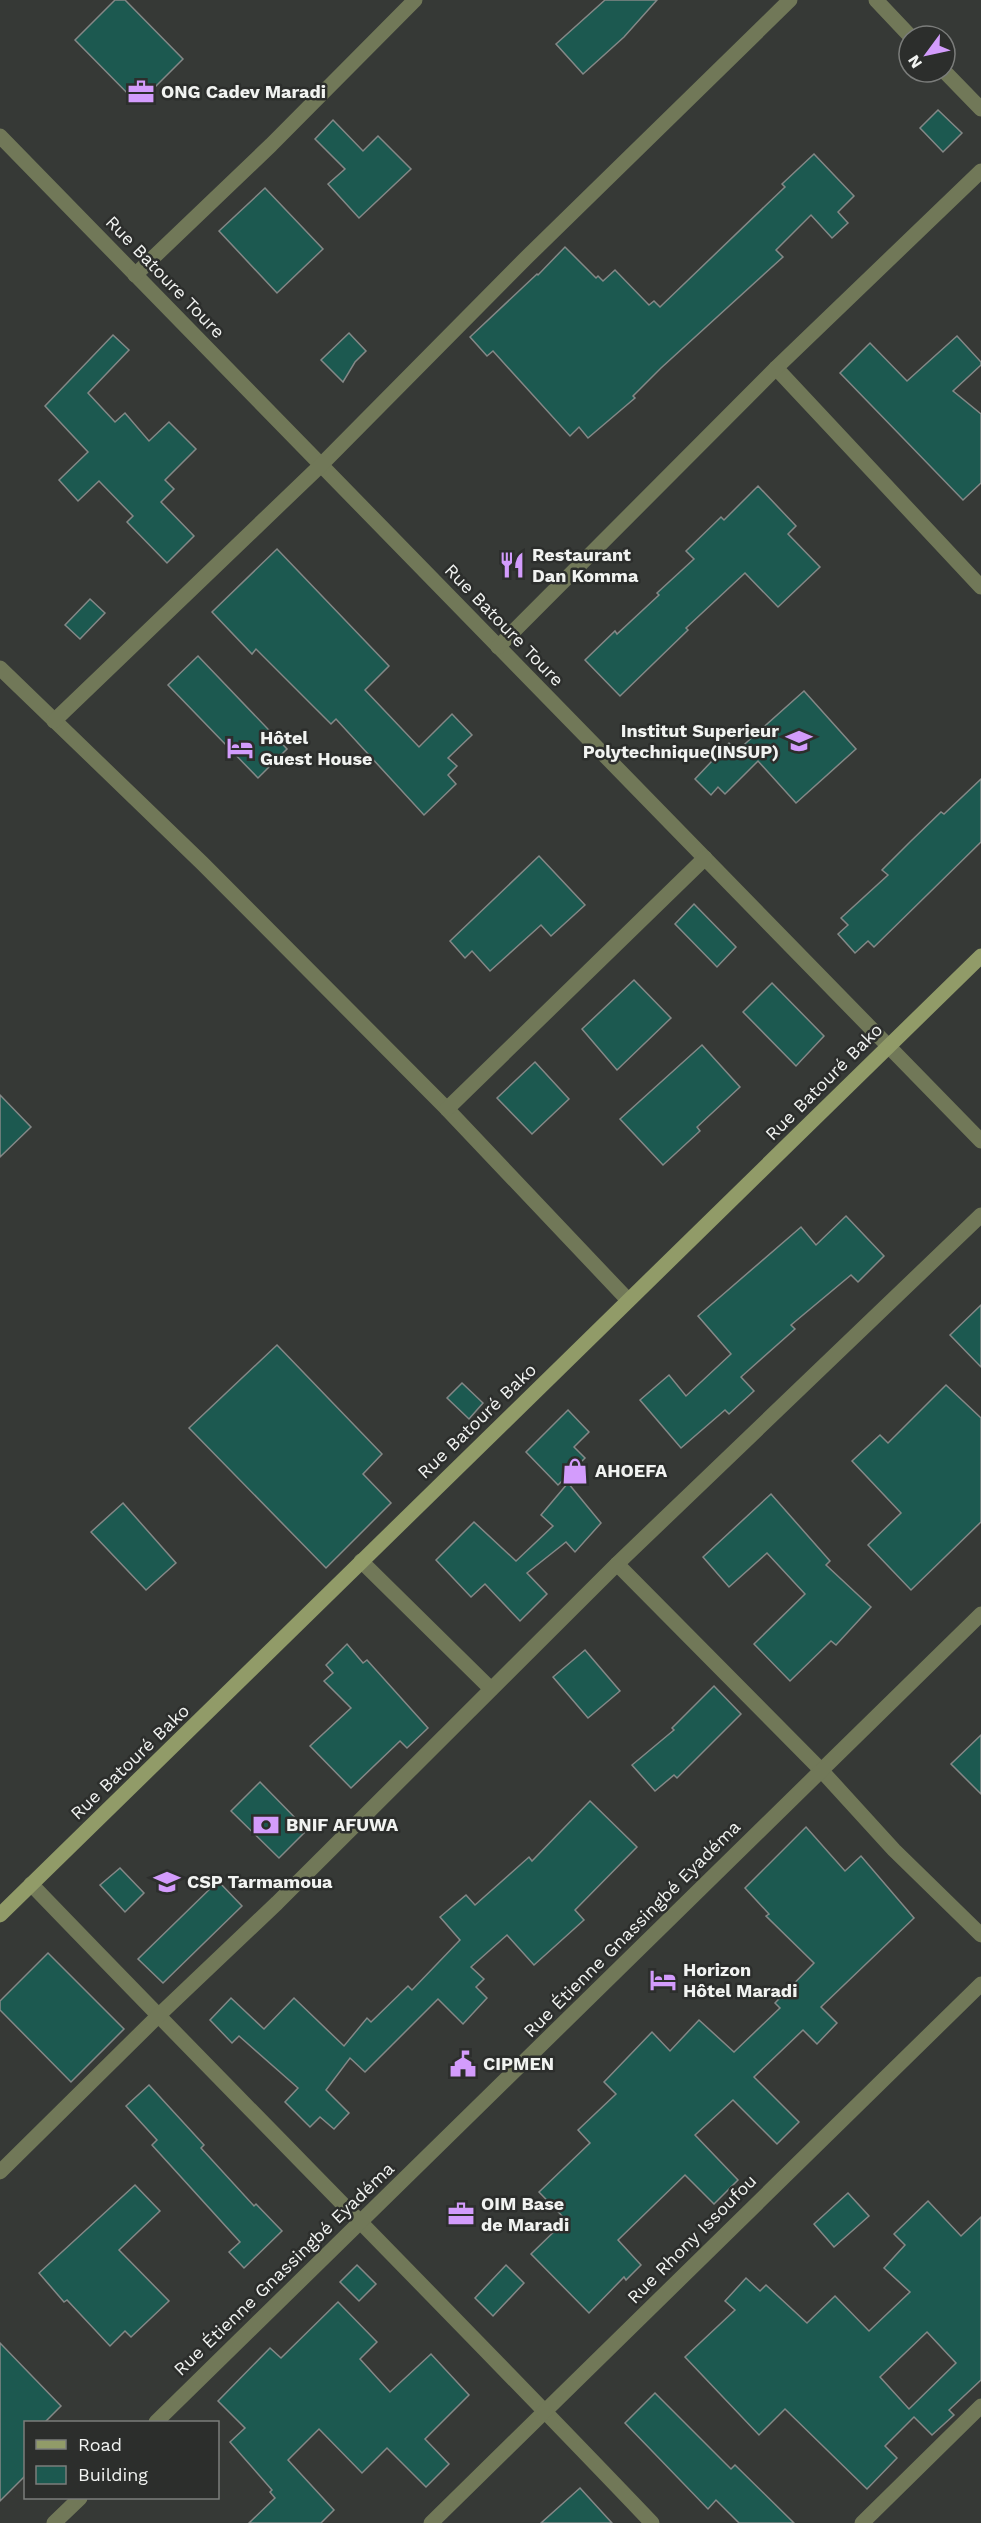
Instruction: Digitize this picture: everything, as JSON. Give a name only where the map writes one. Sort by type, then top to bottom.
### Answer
[{"type":"main road","name":"Rue Batouré Bako","points":[[0,1915],[981,956]]},
{"type":"street","points":[[54,721],[321,465],[535,249],[790,0]]},
{"type":"street","points":[[876,0],[899,24]]},
{"type":"street","points":[[135,275],[271,145],[412,1]]},
{"type":"street","points":[[956,84],[981,110]]},
{"type":"street","name":"Rue Batoure Toure","points":[[0,136],[981,1141]]},
{"type":"street","points":[[498,647],[776,368],[981,171]]},
{"type":"street","points":[[776,368],[981,587]]},
{"type":"street","points":[[0,668],[211,872],[447,1109],[628,1300]]},
{"type":"street","points":[[447,1109],[705,858]]},
{"type":"street","points":[[0,2172],[158,2016],[277,1903],[617,1564],[981,1215]]},
{"type":"street","points":[[362,1561],[491,1689]]},
{"type":"street","points":[[617,1564],[821,1770],[894,1850],[981,1935]]},
{"type":"street","name":"Rue Étienne Gnassingbé Eyadéma","points":[[157,2421],[981,1614]]},
{"type":"street","points":[[31,1884],[652,2523]]},
{"type":"street","name":"Rue Rhony Issoufou","points":[[431,2523],[981,1984]]},
{"type":"street","points":[[862,2523],[981,2406]]},
{"type":"street","points":[[54,2523],[79,2499]]},
{"type":"building","points":[[115,0],[125,0],[183,59],[138,104],[75,40]]},
{"type":"building","points":[[605,0],[657,0],[624,37],[583,74],[556,44]]},
{"type":"building","points":[[938,110],[962,133],[943,152],[920,128]]},
{"type":"building","points":[[333,120],[363,151],[378,136],[411,169],[359,218],[328,184],[345,169],[315,139]]},
{"type":"building","points":[[814,154],[854,196],[838,212],[848,223],[832,238],[811,215],[776,250],[783,257],[661,368],[633,396],[635,398],[588,438],[579,427],[570,436],[493,351],[487,356],[470,337],[565,247],[596,278],[598,276],[603,281],[615,270],[649,305],[654,301],[660,307],[785,187],[782,184]]},
{"type":"building","points":[[265,188],[323,249],[277,293],[219,231]]},
{"type":"building","points":[[349,333],[366,351],[355,362],[343,382],[321,360]]},
{"type":"building","points":[[113,335],[129,350],[88,393],[115,422],[125,413],[149,441],[169,422],[196,449],[165,480],[174,489],[161,502],[194,536],[167,563],[127,522],[133,516],[99,481],[78,501],[59,480],[88,452],[45,406]]},
{"type":"building","points":[[957,336],[981,362],[981,365],[953,391],[981,414],[981,483],[963,500],[840,373],[870,343],[907,381]]},
{"type":"building","points":[[758,486],[796,526],[788,534],[820,567],[778,607],[745,573],[686,628],[688,630],[620,696],[585,660],[615,631],[617,634],[659,595],[657,593],[694,559],[686,551],[721,517],[724,520]]},
{"type":"building","points":[[277,549],[389,666],[365,690],[419,747],[452,714],[472,735],[448,758],[457,766],[448,775],[456,784],[424,815],[336,719],[331,724],[256,649],[252,654],[212,612]]},
{"type":"building","points":[[90,599],[105,613],[80,639],[65,625]]},
{"type":"building","points":[[198,656],[287,749],[258,778],[168,685]]},
{"type":"building","points":[[804,691],[856,749],[796,803],[758,761],[725,794],[718,787],[711,795],[695,779],[729,743],[737,751]]},
{"type":"building","points":[[981,779],[981,842],[874,947],[868,941],[855,953],[838,934],[848,925],[841,918],[888,875],[882,870],[911,841],[941,812],[944,814]]},
{"type":"building","points":[[539,856],[585,905],[551,936],[541,925],[490,971],[472,951],[465,958],[450,941]]},
{"type":"building","points":[[694,904],[736,947],[717,967],[675,924]]},
{"type":"building","points":[[634,980],[671,1018],[617,1070],[582,1029]]},
{"type":"building","points":[[772,983],[824,1036],[796,1066],[743,1012]]},
{"type":"building","points":[[702,1045],[740,1087],[697,1127],[700,1131],[663,1165],[620,1119]]},
{"type":"building","points":[[535,1062],[569,1099],[532,1134],[497,1098]]},
{"type":"building","points":[[0,1095],[31,1127],[0,1157]]},
{"type":"building","points":[[846,1216],[884,1256],[858,1282],[851,1275],[791,1325],[795,1329],[741,1377],[754,1391],[729,1414],[725,1410],[681,1448],[640,1400],[669,1375],[686,1396],[731,1354],[698,1316],[801,1227],[816,1245]]},
{"type":"building","points":[[981,1305],[981,1367],[950,1335]]},
{"type":"building","points":[[277,1345],[382,1454],[363,1474],[391,1503],[326,1568],[189,1428]]},
{"type":"building","points":[[462,1383],[483,1403],[469,1419],[447,1398]]},
{"type":"building","points":[[946,1385],[981,1418],[981,1522],[911,1590],[868,1545],[901,1513],[852,1461],[880,1435],[888,1443]]},
{"type":"building","points":[[568,1410],[589,1432],[574,1447],[585,1458],[558,1485],[526,1452]]},
{"type":"building","points":[[568,1483],[601,1523],[575,1552],[566,1542],[527,1573],[547,1594],[520,1621],[485,1584],[471,1597],[436,1560],[474,1522],[516,1561],[553,1526],[541,1515]]},
{"type":"building","points":[[771,1494],[830,1561],[826,1565],[871,1607],[836,1645],[831,1641],[790,1681],[754,1644],[805,1594],[767,1553],[729,1587],[703,1557]]},
{"type":"building","points":[[123,1503],[176,1563],[146,1590],[91,1532]]},
{"type":"building","points":[[347,1644],[363,1663],[367,1660],[428,1728],[407,1748],[400,1741],[351,1788],[310,1746],[351,1708],[324,1681],[333,1673],[326,1665]]},
{"type":"building","points":[[585,1650],[620,1691],[588,1718],[553,1677]]},
{"type":"building","points":[[714,1686],[741,1714],[677,1778],[674,1775],[655,1791],[632,1765],[674,1730],[672,1728]]},
{"type":"building","points":[[981,1735],[981,1794],[951,1764]]},
{"type":"building","points":[[260,1782],[307,1830],[279,1858],[231,1811]]},
{"type":"building","points":[[590,1801],[637,1847],[575,1910],[584,1920],[534,1965],[507,1935],[471,1967],[484,1979],[476,1987],[487,1998],[463,2024],[438,1999],[365,2072],[350,2058],[326,2090],[349,2113],[334,2129],[320,2117],[310,2127],[285,2102],[298,2088],[239,2036],[232,2043],[210,2020],[231,1998],[264,2029],[294,1998],[344,2046],[367,2018],[371,2022],[408,1986],[412,1990],[460,1940],[440,1917],[466,1895],[475,1905],[529,1857],[532,1861]]},
{"type":"building","points":[[806,1827],[845,1871],[861,1856],[914,1918],[821,2007],[837,2023],[817,2044],[803,2030],[754,2077],[799,2122],[777,2144],[733,2100],[695,2135],[738,2180],[714,2204],[685,2175],[618,2240],[641,2265],[626,2280],[624,2277],[589,2313],[531,2254],[566,2220],[539,2192],[590,2143],[578,2130],[616,2094],[604,2082],[652,2032],[670,2051],[699,2020],[734,2052],[780,2008],[775,2003],[814,1963],[766,1916],[769,1914],[745,1888]]},
{"type":"building","points":[[120,1868],[144,1893],[125,1912],[100,1885]]},
{"type":"building","points":[[218,1881],[242,1906],[163,1983],[138,1959]]},
{"type":"building","points":[[48,1953],[124,2029],[71,2082],[0,2010],[0,2001]]},
{"type":"building","points":[[149,2085],[204,2145],[201,2148],[254,2206],[256,2204],[282,2231],[244,2268],[229,2252],[240,2242],[152,2145],[157,2140],[126,2106]]},
{"type":"building","points":[[135,2185],[160,2211],[119,2250],[169,2301],[131,2337],[125,2331],[110,2346],[67,2300],[64,2302],[39,2273]]},
{"type":"building","points":[[848,2193],[869,2216],[834,2247],[814,2224]]},
{"type":"building","points":[[928,2201],[961,2236],[981,2217],[981,2380],[949,2410],[954,2415],[932,2435],[914,2417],[885,2446],[897,2458],[867,2489],[785,2409],[759,2435],[685,2357],[735,2310],[725,2301],[746,2278],[760,2291],[766,2285],[807,2323],[835,2296],[869,2331],[910,2292],[884,2268],[905,2245],[894,2234]],"holes":[[[927,2332],[956,2363],[909,2409],[880,2377]]]},
{"type":"building","points":[[357,2265],[376,2284],[359,2301],[340,2282]]},
{"type":"building","points":[[506,2265],[524,2283],[493,2316],[475,2298]]},
{"type":"building","points":[[338,2302],[377,2342],[360,2359],[390,2392],[431,2354],[469,2395],[425,2439],[449,2464],[426,2487],[387,2448],[362,2473],[319,2429],[288,2460],[334,2510],[321,2523],[249,2523],[275,2498],[270,2492],[272,2490],[230,2442],[245,2428],[218,2401],[270,2348],[281,2358]]},
{"type":"building","points":[[0,2343],[61,2406],[46,2421],[24,2421],[24,2477],[0,2501]]},
{"type":"building","points":[[655,2393],[731,2469],[735,2465],[794,2523],[739,2523],[716,2500],[708,2509],[625,2423]]},
{"type":"building","points":[[580,2488],[612,2523],[541,2523]]},
{"type":"place","name":"ONG Cadev Maradi","points":[[141,92]]},
{"type":"place","name":"Restaurant Dan Komma","points":[[512,565]]},
{"type":"place","name":"Institut Superieur Polytechnique(INSUP)","points":[[799,741]]},
{"type":"place","name":"Hôtel Guest House","points":[[240,748]]},
{"type":"place","name":"AHOEFA","points":[[575,1471]]},
{"type":"place","name":"BNIF AFUWA","points":[[266,1825]]},
{"type":"place","name":"CSP Tarmamoua","points":[[167,1882]]},
{"type":"place","name":"Horizon Hôtel Maradi","points":[[663,1980]]},
{"type":"place","name":"CIPMEN","points":[[463,2064]]},
{"type":"place","name":"OIM Base de Maradi","points":[[461,2214]]}]
